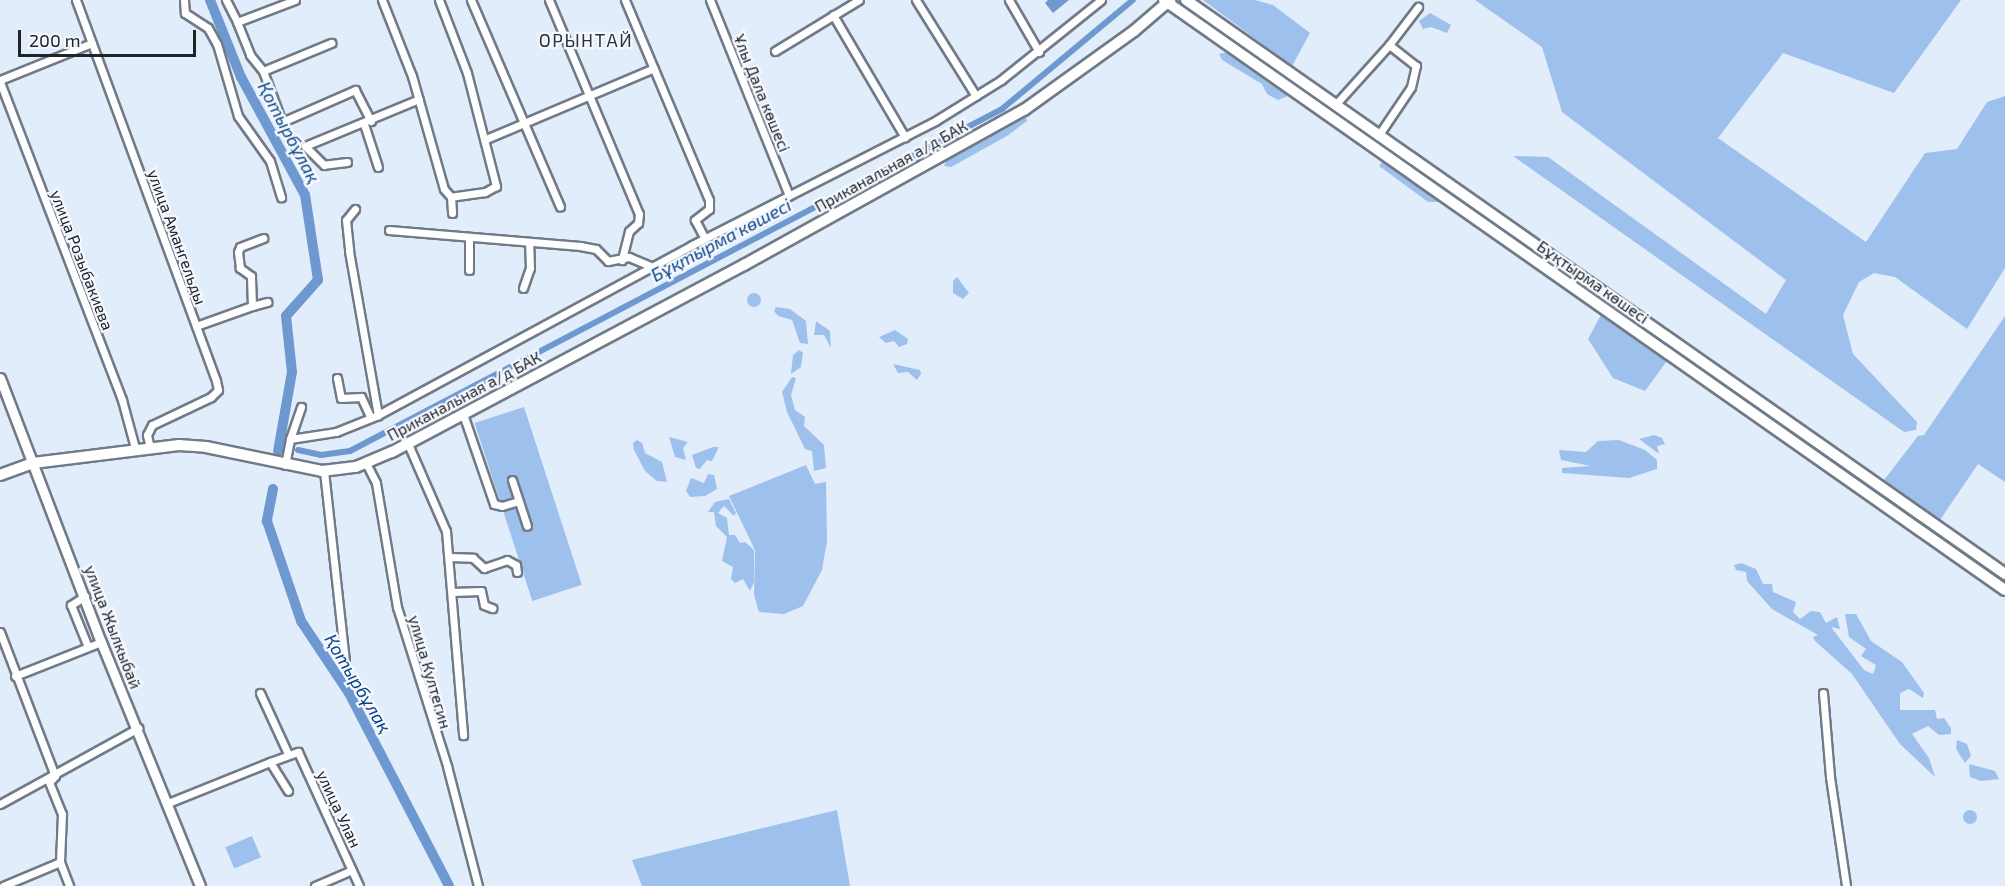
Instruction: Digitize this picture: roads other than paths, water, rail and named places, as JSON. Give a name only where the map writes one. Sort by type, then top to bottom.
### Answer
[{"type":"main road","name":"Бұқтырма көшесі","points":[[1186,0],[1290,81],[1335,105],[1378,136],[1421,173],[1838,457],[2005,574]]},
{"type":"main road","name":"Бұқтырма көшесі","points":[[1167,1],[1290,81],[1421,173],[2005,590]]},
{"type":"main road","name":"Приканальная а/д БАК","points":[[0,475],[33,463],[135,448],[206,447],[285,465],[324,471],[361,465],[408,444],[1024,110],[1167,1]]},
{"type":"main road","points":[[1831,467],[1838,457]]},
{"type":"street","name":"улица Амангельды","points":[[76,0],[218,390],[211,397],[152,425],[147,435],[150,448]]},
{"type":"street","points":[[184,0],[188,16],[208,28],[217,44],[238,116],[270,161],[281,197]]},
{"type":"street","points":[[226,0],[250,56],[263,71],[282,122],[356,90],[368,122],[378,167]]},
{"type":"street","points":[[237,22],[295,0]]},
{"type":"street","points":[[382,0],[419,99],[444,189],[451,197],[452,213]]},
{"type":"street","points":[[439,0],[458,47],[486,139],[496,186],[485,192],[451,197]]},
{"type":"street","points":[[471,0],[560,207]]},
{"type":"street","points":[[549,0],[639,214],[638,223],[629,231],[622,260]]},
{"type":"street","points":[[625,0],[709,200],[709,209],[695,220],[705,239]]},
{"type":"street","name":"Ұлы Дала көшесі","points":[[710,0],[789,196]]},
{"type":"street","points":[[775,51],[859,0]]},
{"type":"street","points":[[916,0],[976,96]]},
{"type":"street","points":[[1009,0],[1039,52]]},
{"type":"street","points":[[290,439],[336,432],[374,417],[652,267],[905,136],[976,96],[1039,52],[1101,0]]},
{"type":"street","points":[[1335,105],[1389,45],[1418,7]]},
{"type":"street","points":[[833,15],[905,136]]},
{"type":"street","points":[[0,81],[92,43]]},
{"type":"street","points":[[263,71],[331,43]]},
{"type":"street","points":[[1378,136],[1403,103],[1416,72],[1414,63],[1389,45]]},
{"type":"street","points":[[486,139],[654,68]]},
{"type":"street","name":"улица Розыбакиева","points":[[0,81],[122,400],[135,448]]},
{"type":"street","points":[[347,162],[324,165],[305,146],[368,122],[419,99]]},
{"type":"street","points":[[355,208],[346,220],[374,417]]},
{"type":"street","points":[[389,230],[596,249],[608,261],[629,257],[652,267]]},
{"type":"street","points":[[252,306],[251,276],[240,268],[238,252],[240,247],[263,237]]},
{"type":"street","points":[[469,239],[469,270]]},
{"type":"street","points":[[523,288],[530,268],[529,243]]},
{"type":"street","points":[[196,326],[267,302]]},
{"type":"street","name":"улица Жылкыбай","points":[[0,378],[101,642],[138,728],[200,886]]},
{"type":"street","points":[[337,378],[341,398],[361,397],[374,417]]},
{"type":"street","points":[[285,465],[290,439],[301,407]]},
{"type":"street","points":[[463,414],[494,504],[502,506],[518,501]]},
{"type":"street","points":[[408,444],[439,512],[449,557],[464,735]]},
{"type":"street","name":"улица Култегин","points":[[361,465],[376,483],[397,607],[447,766],[478,886]]},
{"type":"street","points":[[324,471],[345,662]]},
{"type":"street","points":[[512,480],[527,526]]},
{"type":"street","points":[[449,557],[473,558],[484,568],[507,560],[516,565],[517,572]]},
{"type":"street","points":[[452,592],[481,591],[484,605],[492,608]]},
{"type":"street","points":[[85,596],[71,605],[88,647]]},
{"type":"street","points":[[0,632],[15,676],[56,776]]},
{"type":"street","points":[[15,676],[101,642]]},
{"type":"street","points":[[168,803],[288,754],[260,693]]},
{"type":"street","points":[[1824,693],[1830,777],[1846,886]]},
{"type":"street","points":[[0,804],[56,776],[138,728]]},
{"type":"street","name":"улица Улан","points":[[288,754],[298,752],[359,886]]},
{"type":"street","points":[[270,762],[288,792]]},
{"type":"street","points":[[56,776],[49,782],[62,814],[60,862],[69,886]]},
{"type":"street","points":[[3,886],[60,862]]},
{"type":"street","name":"улица Улан","points":[[315,886],[352,870]]},
{"type":"waterway","name":"Қотырбұлақ","points":[[210,0],[241,77],[305,195],[318,280],[286,316],[292,372],[278,451]]},
{"type":"waterway","name":"Бұқтырма көшесі","points":[[298,450],[321,455],[350,451],[1002,109],[1133,0]]},
{"type":"waterway","name":"Қотырбұлақ","points":[[273,489],[267,521],[301,621],[349,693],[449,886]]},
{"type":"district","name":"ОРЫНТАЙ","points":[[586,40]]}]
